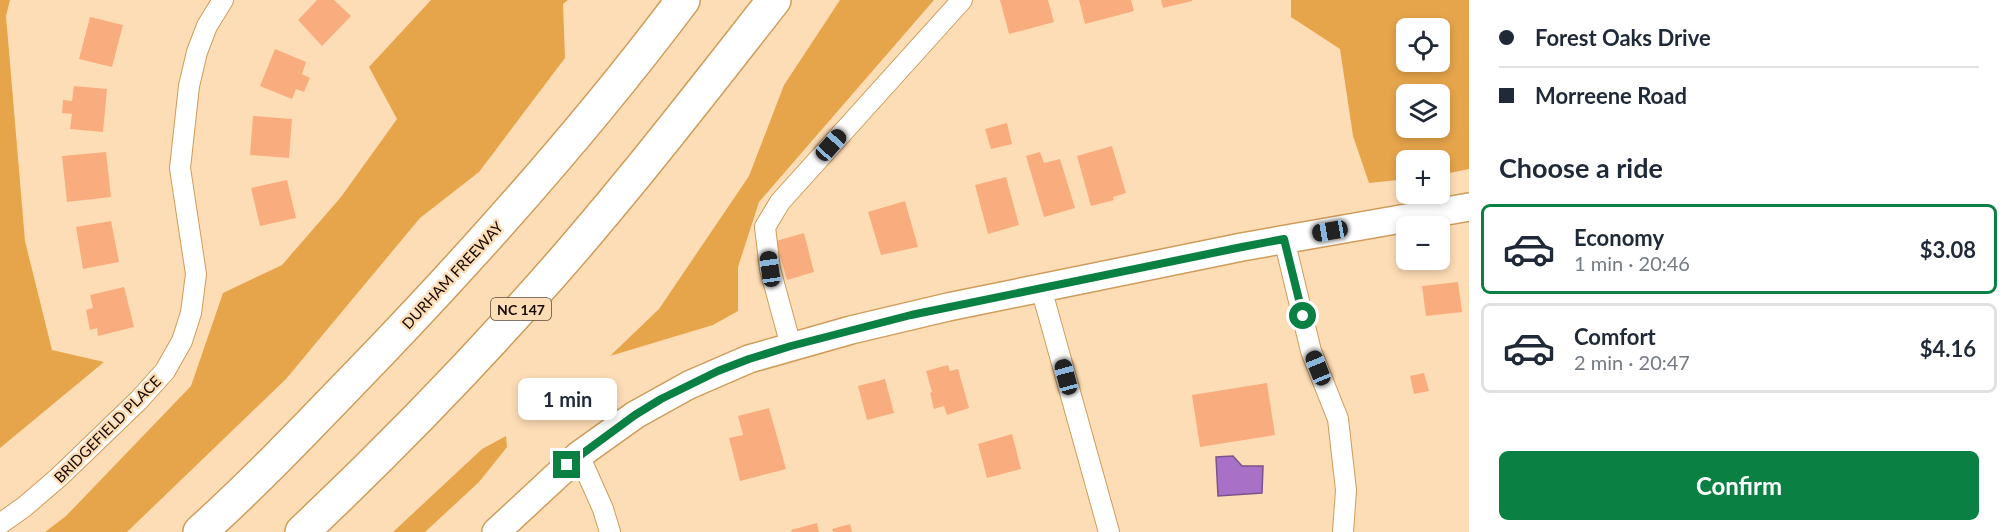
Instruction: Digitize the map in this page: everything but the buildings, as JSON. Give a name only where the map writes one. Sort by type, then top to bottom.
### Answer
[{"type":"highway","name":"DURHAM FREEWAY","points":[[200,532],[305,430],[467,261],[551,166],[683,0]]},
{"type":"highway","name":"NC 147","points":[[302,532],[427,409],[572,251],[676,126],[774,0]]},
{"type":"street","name":"BRIDGEFIELD PLACE","points":[[0,524],[59,477],[138,400],[165,371],[182,341],[191,313],[196,274],[180,168],[189,86],[197,52],[207,27],[223,0]]},
{"type":"street","points":[[791,346],[770,269],[765,227],[780,202],[962,0]]},
{"type":"street","points":[[496,532],[579,455],[635,415],[689,385],[749,359],[911,315],[1284,239],[1469,207]]},
{"type":"street","points":[[1284,239],[1311,351],[1338,419],[1346,490],[1343,532]]},
{"type":"street","points":[[1041,288],[1109,532]]},
{"type":"street","points":[[579,455],[603,509],[610,532]]},
{"type":"shaded area","points":[[0,0],[10,0],[6,16],[25,241],[52,350],[104,362],[0,448]]},
{"type":"shaded area","points":[[431,0],[568,0],[563,4],[565,58],[479,172],[420,218],[286,379],[127,532],[45,532],[66,516],[191,386],[223,293],[282,265],[341,197],[397,119],[369,67]]},
{"type":"shaded area","points":[[840,0],[934,0],[759,202],[738,267],[738,311],[713,325],[610,356],[659,309],[749,176],[784,85]]},
{"type":"shaded area","points":[[1291,0],[1469,0],[1469,169],[1450,173],[1450,150],[1396,150],[1396,180],[1369,183],[1353,136],[1340,49],[1291,17]]},
{"type":"shaded area","points":[[506,436],[507,447],[479,482],[425,532],[393,532],[482,449]]},
{"type":"shaded area","points":[[1233,456],[1242,466],[1263,466],[1262,493],[1218,496],[1216,457]]},
{"type":"route","points":[[567,465],[635,415],[661,399],[718,371],[749,359],[911,315],[1242,247],[1284,239],[1303,316]]}]
